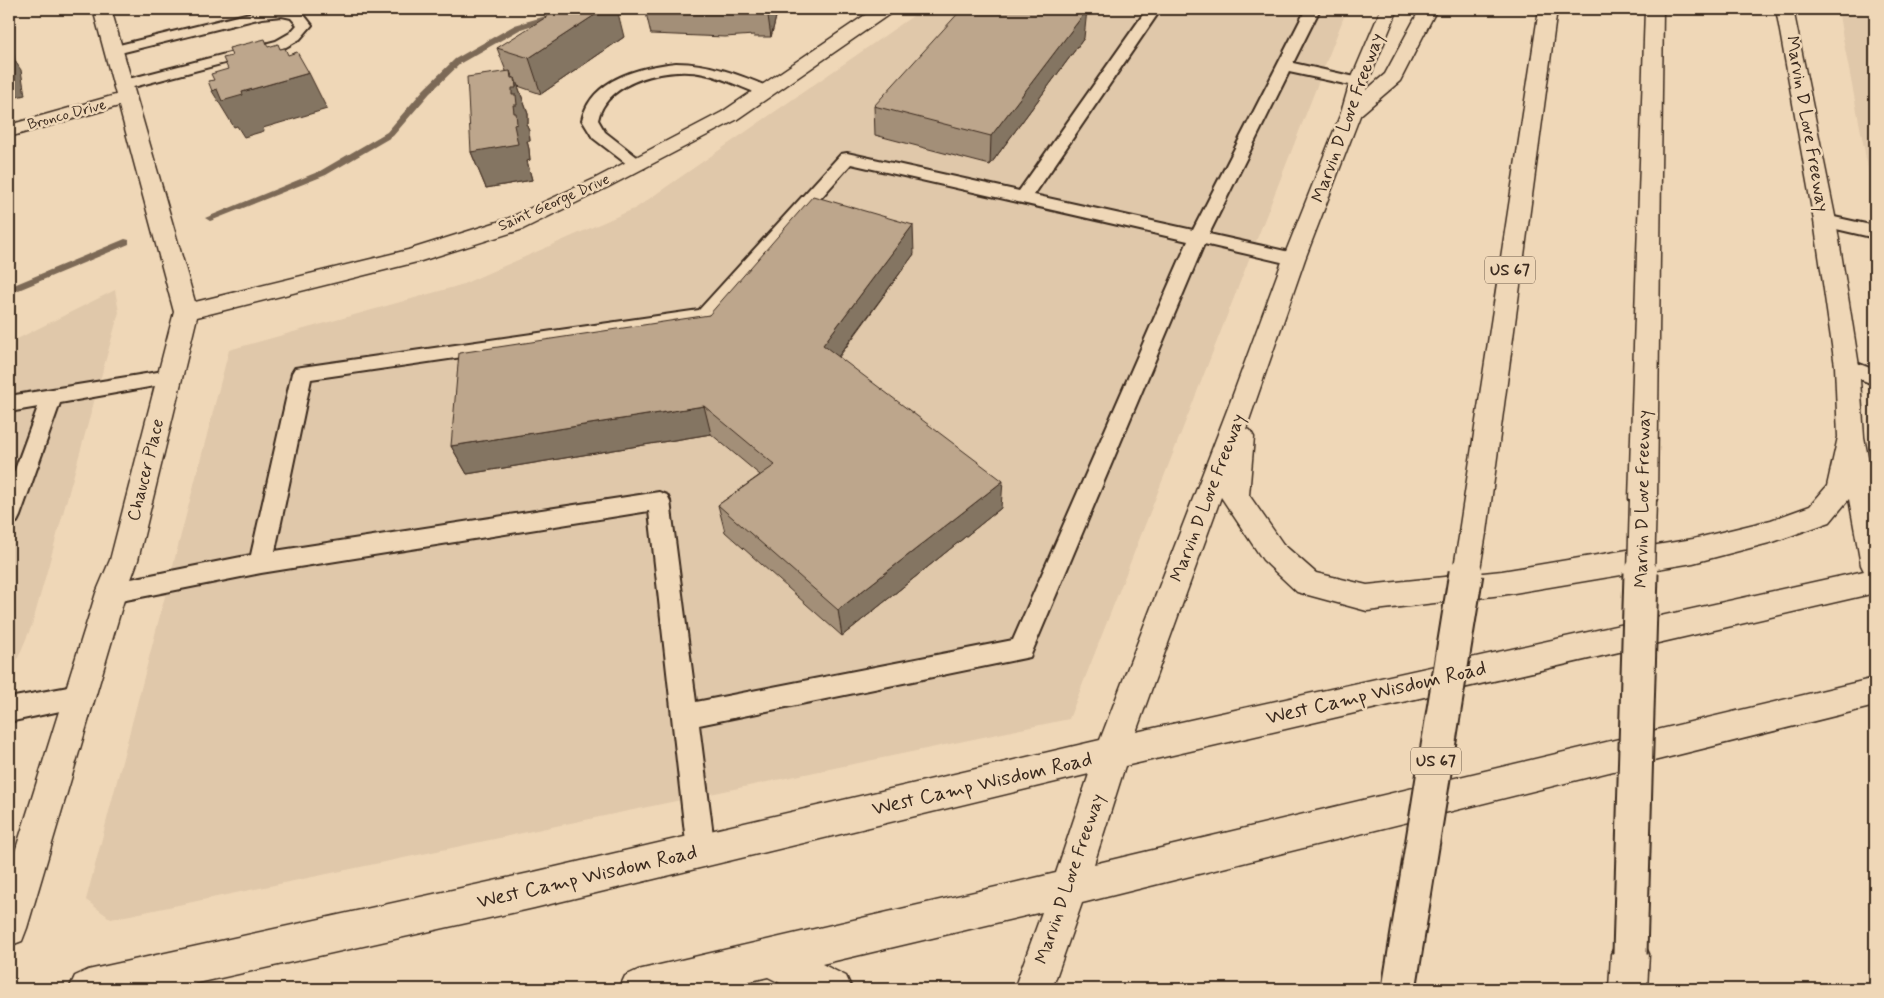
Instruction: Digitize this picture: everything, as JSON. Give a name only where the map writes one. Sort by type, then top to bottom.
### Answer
[{"type":"main road","name":"Chaucer Place","points":[[9,928],[110,593],[124,560],[186,312],[112,51],[102,9]]},
{"type":"main road","name":"Saint George Drive","points":[[186,312],[413,256],[516,224],[638,164],[729,116],[885,9]]},
{"type":"main road","name":"Marvin D Love Freeway","points":[[1033,989],[1069,888],[1112,753],[1244,400],[1294,259],[1351,113],[1358,82],[1389,9]]},
{"type":"main road","points":[[1351,113],[1392,77],[1428,9]]},
{"type":"main road","name":"US 67","points":[[1399,989],[1473,532],[1548,9]]},
{"type":"main road","name":"Marvin D Love Freeway","points":[[1628,989],[1643,499],[1654,9]]},
{"type":"main road","name":"Marvin D Love Freeway","points":[[1785,9],[1825,221],[1847,366],[1851,437],[1875,565]]},
{"type":"main road","name":"Bronco Drive","points":[[9,131],[124,92]]},
{"type":"main road","points":[[1244,400],[1235,497],[1273,552],[1308,583],[1367,598],[1521,580],[1693,551],[1773,531],[1820,514],[1840,490],[1851,437]]},
{"type":"main road","name":"West Camp Wisdom Road","points":[[88,989],[700,851],[1112,753],[1875,580]]},
{"type":"main road","points":[[638,989],[1069,888],[1875,692]]},
{"type":"main road","points":[[768,958],[833,989]]},
{"type":"lane","points":[[1023,198],[1154,9]]},
{"type":"lane","points":[[685,716],[1021,649],[1198,238],[1313,9]]},
{"type":"lane","points":[[112,51],[262,14],[282,12],[296,14],[305,25],[295,36],[280,44],[124,92]]},
{"type":"lane","points":[[1284,66],[1358,82]]},
{"type":"lane","points":[[638,164],[599,135],[590,120],[594,106],[604,94],[627,80],[651,71],[702,69],[766,91]]},
{"type":"lane","points":[[261,563],[302,372],[705,316],[848,158],[1294,259]]},
{"type":"lane","points":[[1825,221],[1875,232]]},
{"type":"lane","points":[[1847,366],[1875,378]]},
{"type":"lane","points":[[9,404],[170,377]]},
{"type":"lane","points":[[9,516],[52,397]]},
{"type":"lane","points":[[110,593],[261,563],[659,501],[700,851]]},
{"type":"lane","points":[[9,710],[79,697]]},
{"type":"shaded area","points":[[923,9],[1347,9],[1069,719],[111,919],[86,900],[229,350],[461,285],[636,208]]},
{"type":"shaded area","points":[[1838,9],[1875,16],[1875,205],[1842,33]]},
{"type":"shaded area","points":[[115,290],[119,312],[32,625],[9,679],[9,343]]},
{"type":"building","points":[[559,9],[604,9],[529,58],[497,48]]},
{"type":"building","points":[[962,9],[1087,10],[991,136],[874,106]]},
{"type":"building","points":[[265,39],[268,47],[278,44],[280,49],[285,48],[288,55],[297,52],[309,73],[242,92],[243,95],[222,101],[217,89],[212,91],[208,81],[214,80],[211,74],[228,69],[223,58],[232,56],[229,48]]},
{"type":"building","points":[[9,54],[12,79],[9,79]]},
{"type":"building","points":[[510,71],[511,78],[515,78],[516,88],[512,88],[512,95],[516,95],[517,105],[513,105],[514,113],[516,113],[517,124],[514,125],[518,144],[471,152],[467,77]]},
{"type":"building","points":[[813,196],[913,225],[823,345],[1003,481],[838,610],[718,505],[775,465],[704,406],[451,446],[459,353],[709,315]]},
{"type":"waterway","points":[[210,218],[323,173],[390,134],[427,91],[458,61],[518,27],[577,9]]},
{"type":"waterway","points":[[9,291],[125,242]]}]
